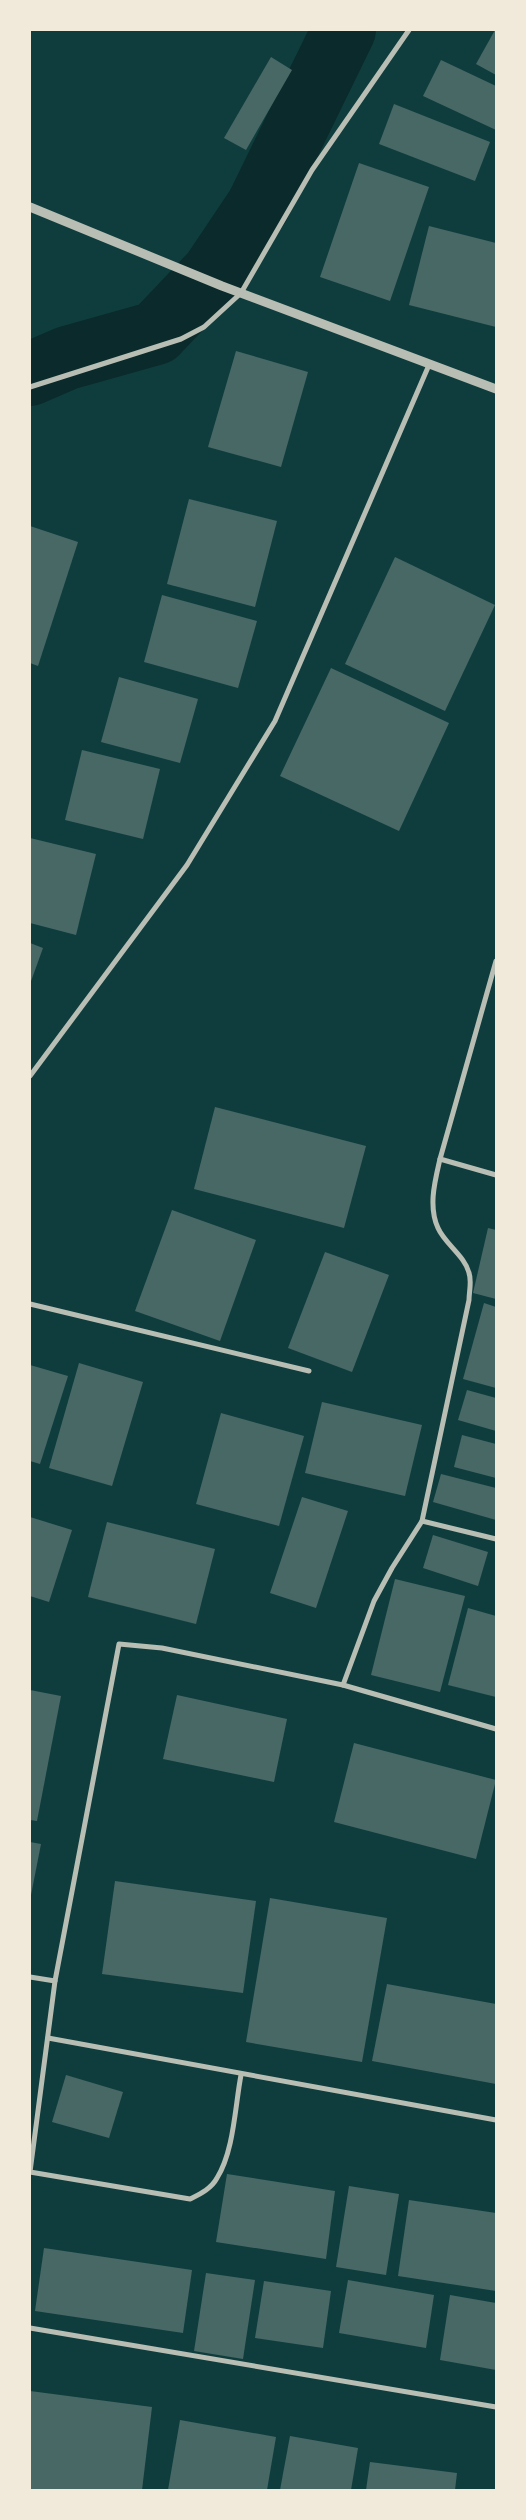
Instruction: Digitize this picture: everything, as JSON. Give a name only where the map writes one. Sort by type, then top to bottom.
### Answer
[{"type":"street","points":[[30,387],[181,339],[204,327],[241,293],[312,170],[409,30]]},
{"type":"street","points":[[30,207],[222,286],[496,389]]},
{"type":"street","points":[[30,1076],[187,865],[275,721],[429,365]]},
{"type":"street","points":[[343,1685],[374,1601],[392,1568],[422,1521],[469,1300],[469,1273],[438,1229],[433,1212],[434,1188],[440,1159],[496,961]]},
{"type":"street","points":[[440,1159],[496,1175]]},
{"type":"street","points":[[30,1304],[309,1372]]},
{"type":"street","points":[[422,1521],[496,1539]]},
{"type":"street","points":[[241,2074],[226,2159],[217,2179],[205,2192],[190,2199],[30,2172],[55,1981],[119,1644],[162,1648],[343,1685],[496,1729]]},
{"type":"street","points":[[30,1977],[55,1981]]},
{"type":"street","points":[[48,2038],[496,2120]]},
{"type":"street","points":[[30,2328],[496,2407]]},
{"type":"building","points":[[496,30],[496,75],[476,64]]},
{"type":"building","points":[[271,57],[292,70],[246,150],[224,138]]},
{"type":"building","points":[[441,60],[496,86],[496,130],[423,96]]},
{"type":"building","points":[[394,104],[490,142],[475,181],[379,144]]},
{"type":"building","points":[[359,163],[429,187],[390,301],[320,277]]},
{"type":"building","points":[[429,226],[496,243],[496,327],[409,305]]},
{"type":"building","points":[[236,351],[308,372],[281,467],[208,447]]},
{"type":"building","points":[[189,499],[277,521],[255,607],[167,584]]},
{"type":"building","points":[[30,526],[78,542],[38,666],[30,663]]},
{"type":"building","points":[[395,557],[495,605],[445,711],[345,664]]},
{"type":"building","points":[[162,595],[257,621],[238,688],[144,662]]},
{"type":"building","points":[[331,668],[449,723],[399,831],[280,776]]},
{"type":"building","points":[[119,677],[198,699],[180,763],[101,742]]},
{"type":"building","points":[[82,750],[160,769],[143,839],[65,820]]},
{"type":"building","points":[[30,838],[96,854],[76,935],[30,923]]},
{"type":"building","points":[[30,943],[43,948],[30,984]]},
{"type":"building","points":[[215,1107],[366,1146],[344,1228],[194,1189]]},
{"type":"building","points":[[172,1210],[256,1240],[220,1341],[135,1311]]},
{"type":"building","points":[[488,1228],[496,1230],[496,1299],[473,1293]]},
{"type":"building","points":[[325,1252],[389,1275],[352,1372],[288,1348]]},
{"type":"building","points":[[484,1303],[496,1307],[496,1388],[463,1379]]},
{"type":"building","points":[[79,1363],[143,1382],[112,1486],[49,1468]]},
{"type":"building","points":[[30,1365],[68,1376],[40,1464],[30,1461]]},
{"type":"building","points":[[467,1390],[496,1398],[496,1431],[458,1420]]},
{"type":"building","points":[[322,1402],[422,1425],[405,1496],[305,1473]]},
{"type":"building","points":[[221,1413],[304,1436],[279,1526],[196,1504]]},
{"type":"building","points":[[462,1435],[496,1444],[496,1478],[454,1467]]},
{"type":"building","points":[[441,1474],[496,1488],[496,1520],[433,1502]]},
{"type":"building","points":[[302,1497],[348,1511],[316,1608],[270,1593]]},
{"type":"building","points":[[30,1517],[72,1530],[49,1602],[30,1596]]},
{"type":"building","points":[[107,1522],[215,1549],[196,1624],[88,1597]]},
{"type":"building","points":[[433,1535],[488,1552],[478,1586],[423,1568]]},
{"type":"building","points":[[395,1579],[465,1596],[440,1692],[371,1675]]},
{"type":"building","points":[[468,1608],[496,1616],[496,1697],[448,1685]]},
{"type":"building","points":[[30,1690],[61,1696],[37,1821],[30,1820]]},
{"type":"building","points":[[177,1695],[287,1719],[274,1782],[163,1759]]},
{"type":"building","points":[[354,1743],[496,1780],[476,1859],[334,1822]]},
{"type":"building","points":[[30,1842],[41,1844],[31,1895],[30,1895]]},
{"type":"building","points":[[115,1881],[256,1901],[243,1993],[102,1974]]},
{"type":"building","points":[[270,1898],[387,1918],[362,2062],[246,2042]]},
{"type":"building","points":[[387,1984],[496,2004],[496,2084],[372,2061]]},
{"type":"building","points":[[66,2075],[123,2092],[109,2138],[52,2122]]},
{"type":"building","points":[[227,2174],[335,2191],[326,2259],[216,2242]]},
{"type":"building","points":[[349,2186],[399,2194],[386,2275],[336,2267]]},
{"type":"building","points":[[409,2200],[496,2213],[496,2291],[398,2276]]},
{"type":"building","points":[[44,2248],[192,2270],[183,2333],[35,2311]]},
{"type":"building","points":[[206,2273],[255,2280],[243,2359],[194,2351]]},
{"type":"building","points":[[348,2280],[434,2295],[426,2348],[339,2333]]},
{"type":"building","points":[[264,2281],[331,2291],[323,2348],[255,2338]]},
{"type":"building","points":[[450,2295],[496,2303],[496,2370],[440,2360]]},
{"type":"building","points":[[30,2391],[152,2407],[142,2490],[30,2490]]},
{"type":"building","points":[[180,2420],[276,2437],[267,2490],[168,2490]]},
{"type":"building","points":[[290,2436],[358,2448],[351,2490],[280,2490]]},
{"type":"building","points":[[370,2462],[457,2473],[455,2490],[366,2490]]},
{"type":"waterway","points":[[30,374],[67,358],[156,333],[213,273],[258,206],[344,30]]}]
